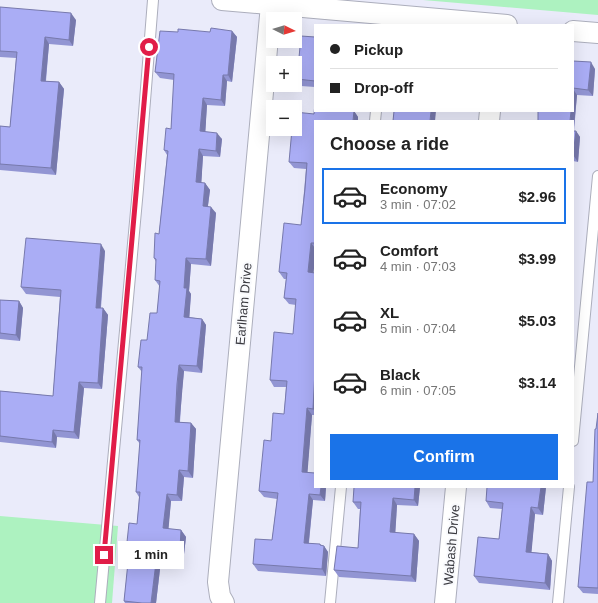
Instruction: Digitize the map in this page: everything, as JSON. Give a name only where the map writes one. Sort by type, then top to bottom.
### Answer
[{"type":"street","points":[[222,0],[384,20],[478,24]]},
{"type":"street","name":"Earlham Drive","points":[[224,603],[220,596],[218,582],[271,5]]},
{"type":"street","points":[[574,31],[598,33]]},
{"type":"street","name":"Wabash Drive","points":[[445,603],[456,488]]},
{"type":"lane","points":[[100,603],[153,0]]},
{"type":"lane","points":[[574,430],[598,176]]},
{"type":"lane","points":[[330,603],[341,488]]},
{"type":"lane","points":[[558,603],[569,488]]},
{"type":"green space","points":[[423,0],[598,0],[598,15]]},
{"type":"green space","points":[[0,516],[118,526],[112,603],[0,603]]},
{"type":"building","points":[[0,7],[71,13],[69,40],[45,37],[41,81],[59,82],[51,168],[0,164],[0,126],[10,127],[17,52],[0,51]]},
{"type":"building","points":[[211,28],[232,31],[228,75],[223,75],[221,100],[203,98],[200,131],[217,133],[216,151],[199,149],[196,182],[205,183],[203,206],[211,207],[206,259],[186,258],[184,288],[187,288],[184,317],[202,319],[197,366],[179,365],[175,422],[191,423],[188,471],[179,470],[177,495],[167,494],[163,528],[181,530],[180,548],[158,546],[151,603],[124,601],[130,543],[127,542],[129,523],[137,524],[140,492],[136,492],[140,440],[137,440],[142,367],[138,367],[141,340],[147,340],[150,313],[157,313],[160,281],[155,280],[155,233],[159,234],[168,151],[164,150],[166,128],[171,129],[174,74],[155,72],[160,31],[178,32],[178,29],[210,32]]},
{"type":"building","points":[[302,36],[314,37],[314,81],[302,80],[302,56],[299,56],[300,48],[302,48]]},
{"type":"building","points":[[574,61],[591,62],[588,90],[574,88]]},
{"type":"building","points":[[314,112],[354,112],[353,120],[314,120],[314,243],[311,243],[308,272],[314,273],[314,390],[313,409],[307,408],[302,472],[314,473],[314,488],[321,488],[320,495],[309,494],[304,543],[320,544],[324,546],[322,569],[253,564],[255,539],[272,540],[278,493],[259,491],[264,440],[271,441],[273,413],[284,414],[287,381],[270,380],[274,332],[293,334],[296,299],[284,298],[287,273],[279,272],[284,223],[301,225],[307,163],[289,162],[291,136],[302,136],[302,113],[314,114]]},
{"type":"building","points":[[394,112],[431,112],[430,120],[393,120]]},
{"type":"building","points":[[538,112],[571,112],[570,120],[538,120]]},
{"type":"building","points":[[574,131],[576,131],[574,147]]},
{"type":"building","points":[[26,238],[101,244],[96,308],[103,308],[98,383],[79,382],[74,432],[53,430],[52,442],[0,436],[0,391],[53,396],[61,290],[21,287]]},
{"type":"building","points":[[0,300],[19,301],[16,335],[0,333]]},
{"type":"building","points":[[598,413],[598,588],[578,587],[587,482],[593,482],[595,429]]},
{"type":"building","points":[[354,488],[415,488],[414,500],[393,498],[390,532],[414,534],[411,576],[334,570],[337,546],[358,548],[361,502],[353,502]]},
{"type":"building","points":[[487,488],[541,488],[538,508],[531,507],[526,552],[548,554],[545,583],[474,576],[478,537],[499,539],[503,503],[486,501]]},
{"type":"route","points":[[104,555],[149,47]]}]
